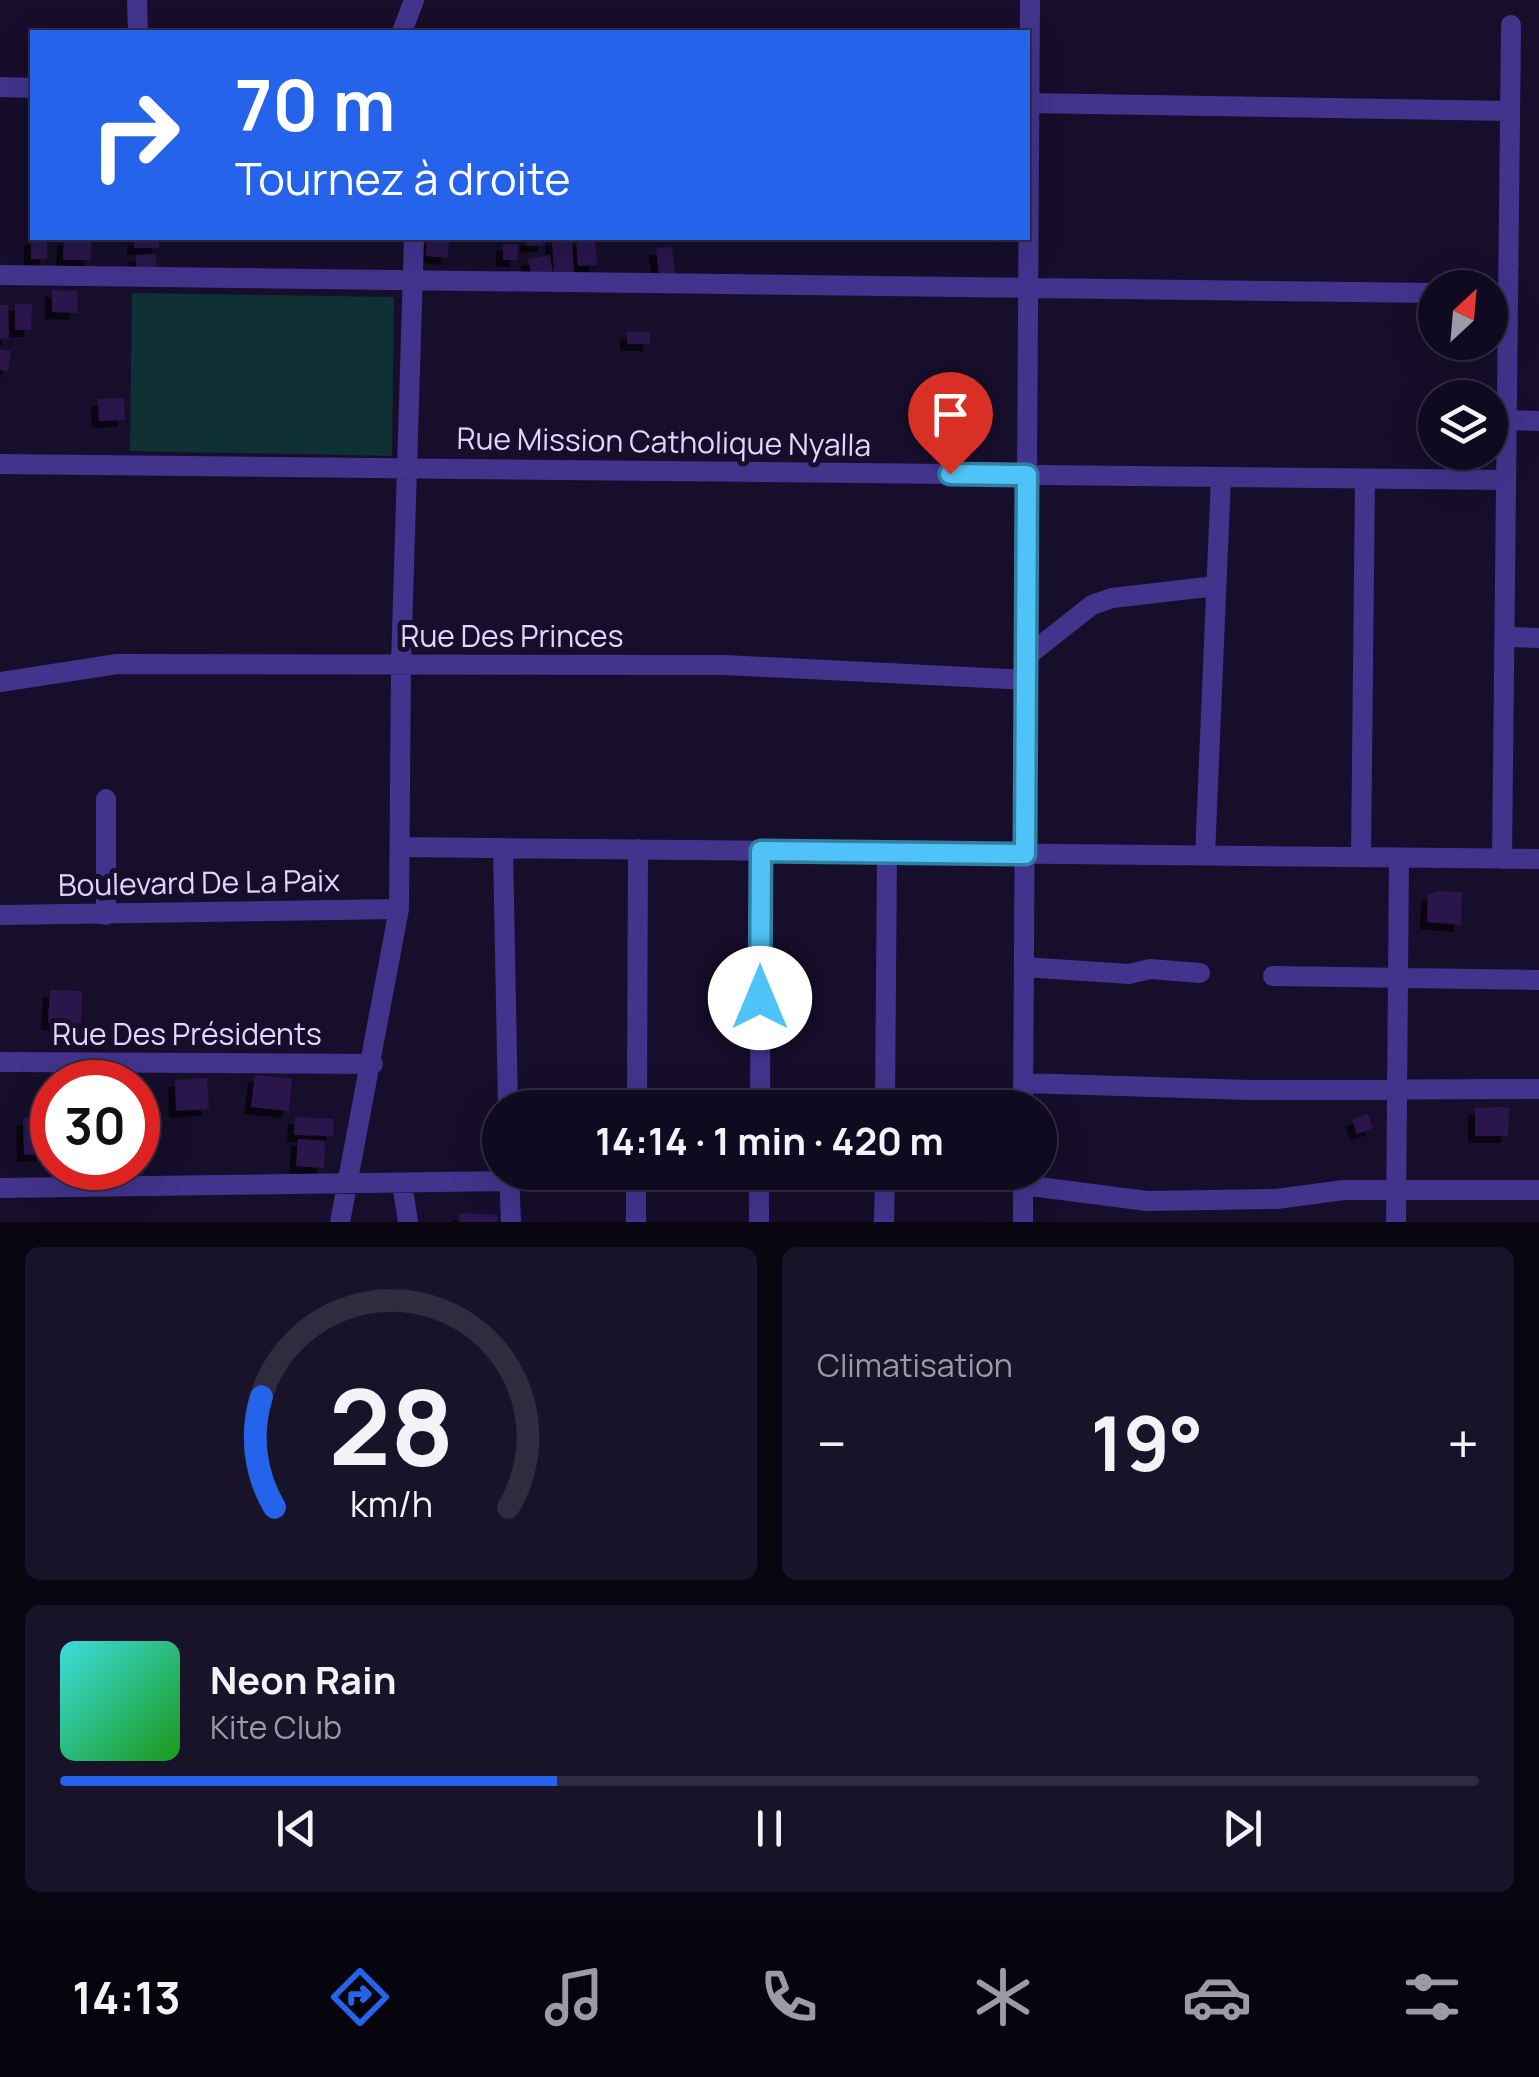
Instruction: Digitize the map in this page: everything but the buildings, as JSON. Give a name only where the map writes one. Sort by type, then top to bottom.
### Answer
[{"type":"street","points":[[137,0],[138,30]]},
{"type":"street","points":[[403,30],[414,0]]},
{"type":"street","points":[[1029,30],[1030,0]]},
{"type":"street","points":[[1500,270],[1510,111],[1510,24]]},
{"type":"street","points":[[0,87],[30,88]]},
{"type":"street","points":[[1030,104],[1510,111]]},
{"type":"street","points":[[340,1222],[373,1064],[399,909],[401,664],[414,240]]},
{"type":"street","points":[[1023,1090],[1028,240]]},
{"type":"street","points":[[0,274],[1418,293]]},
{"type":"street","points":[[1508,420],[1539,422]]},
{"type":"street","name":"Rue Mission Catholique Nyalla","points":[[0,464],[1506,480]]},
{"type":"street","points":[[1502,859],[1506,470]]},
{"type":"street","points":[[1206,856],[1221,478]]},
{"type":"street","points":[[1362,857],[1365,479]]},
{"type":"street","points":[[1026,658],[1092,605],[1112,598],[1216,586]]},
{"type":"street","points":[[1504,638],[1539,638]]},
{"type":"street","name":"Rue Des Princes","points":[[0,682],[117,664],[725,665],[1026,680]]},
{"type":"street","points":[[106,800],[106,915]]},
{"type":"street","points":[[401,847],[1539,859]]},
{"type":"street","points":[[503,848],[508,1090]]},
{"type":"street","points":[[637,1090],[638,850]]},
{"type":"street","points":[[760,1090],[761,851]]},
{"type":"street","points":[[885,1090],[887,852]]},
{"type":"street","points":[[1396,1222],[1399,858]]},
{"type":"street","name":"Boulevard De La Paix","points":[[0,914],[399,909]]},
{"type":"street","points":[[1024,967],[1129,974],[1150,969],[1200,973]]},
{"type":"street","points":[[1273,976],[1539,980]]},
{"type":"street","name":"Rue Des Présidents","points":[[0,1062],[373,1064]]},
{"type":"street","points":[[1023,1083],[1539,1090]]},
{"type":"street","points":[[0,1188],[482,1179]]},
{"type":"street","points":[[402,1183],[408,1222]]},
{"type":"street","points":[[1057,1185],[1147,1201],[1276,1200],[1344,1190],[1539,1190]]},
{"type":"street","points":[[510,1190],[511,1222]]},
{"type":"street","points":[[636,1190],[636,1222]]},
{"type":"street","points":[[759,1222],[760,1190]]},
{"type":"street","points":[[884,1190],[884,1222]]},
{"type":"street","points":[[1023,1190],[1023,1222]]},
{"type":"green space","points":[[132,293],[394,297],[392,456],[130,451]]},
{"type":"route","points":[[760,998],[761,851],[1025,854],[1027,475],[950,474]]}]
